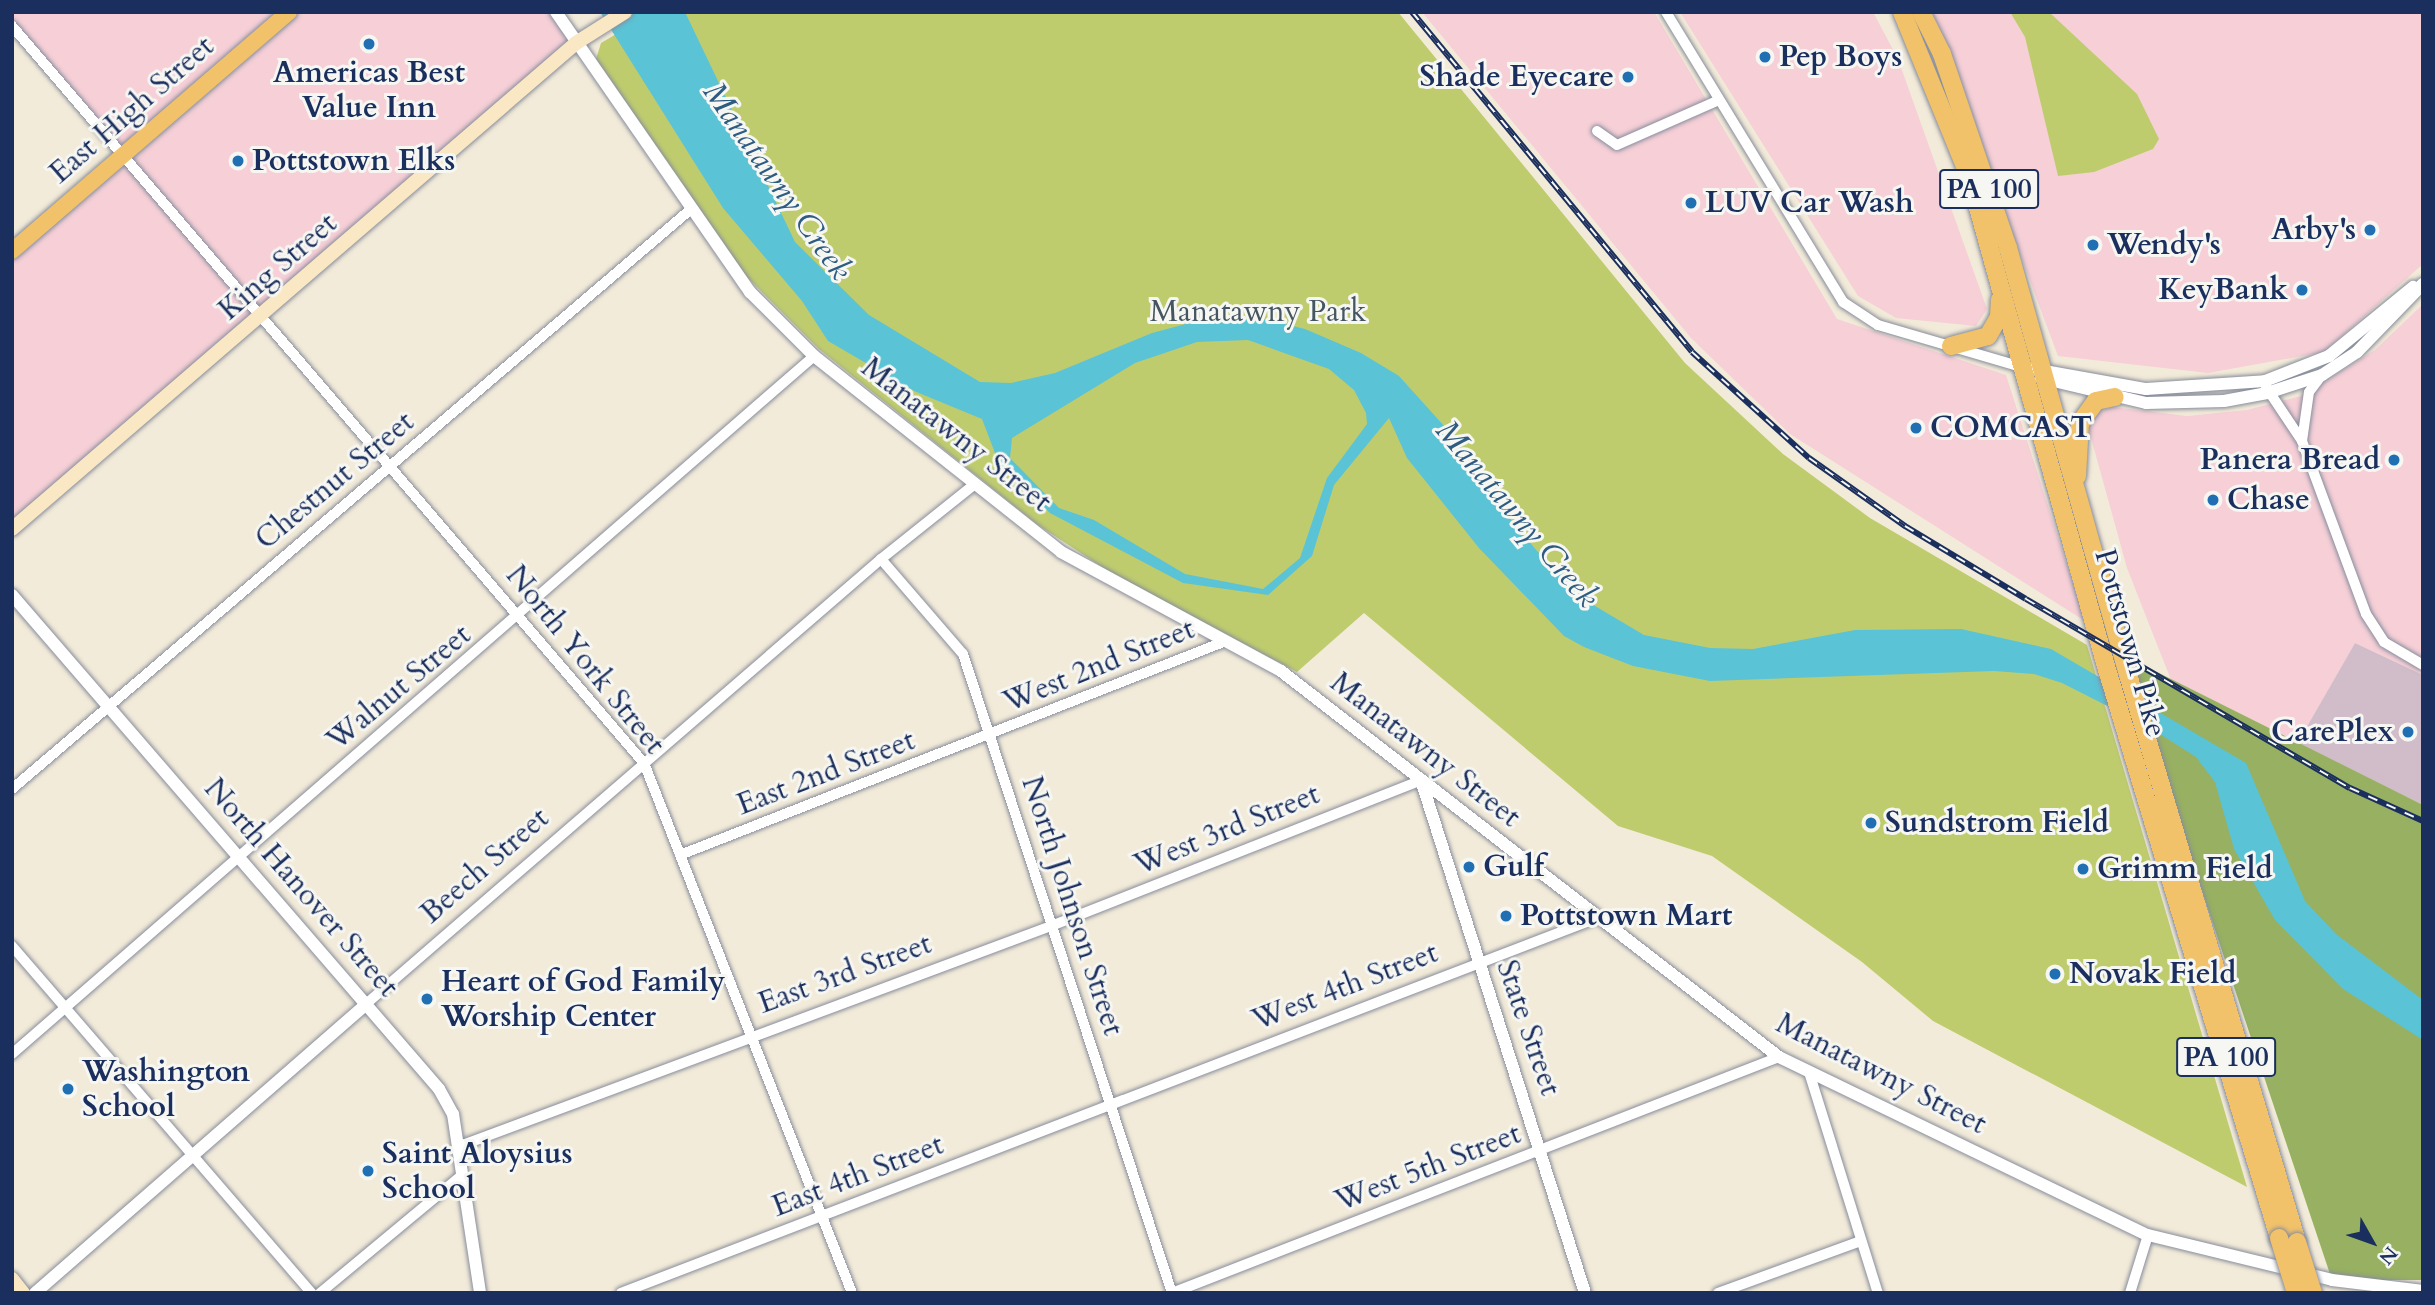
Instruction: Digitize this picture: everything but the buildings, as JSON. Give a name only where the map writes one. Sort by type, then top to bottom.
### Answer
[{"type":"highway","name":"Pottstown Pike","points":[[1902,12],[1970,179],[2105,663],[2288,1240],[2313,1293]]},
{"type":"highway","name":"Pottstown Pike","points":[[1921,12],[1942,54],[1975,149],[2044,375],[2129,678],[2195,889],[2288,1240],[2296,1293]]},
{"type":"highway","points":[[1951,346],[1988,336],[1998,317],[2001,289]]},
{"type":"highway","points":[[2076,490],[2080,424],[2096,401],[2115,397]]},
{"type":"main road","name":"East High Street","points":[[12,251],[289,12]]},
{"type":"main road","name":"King Street","points":[[12,529],[582,39],[625,12]]},
{"type":"main road","points":[[12,1279],[23,1293]]},
{"type":"street","name":"Manatawny Street","points":[[556,12],[582,39],[690,210],[750,292],[814,356],[1061,552],[1281,671],[1779,1057],[2148,1235],[2332,1280],[2423,1291]]},
{"type":"street","points":[[1666,12],[1843,302],[1878,324],[2115,397],[2184,404],[2322,375]]},
{"type":"street","name":"North York Street","points":[[12,26],[644,763],[852,1293]]},
{"type":"street","points":[[1597,131],[1617,145],[1719,100]]},
{"type":"street","name":"Chestnut Street","points":[[12,789],[690,210]]},
{"type":"street","points":[[2044,375],[2146,389],[2266,387],[2329,356],[2423,278]]},
{"type":"street","points":[[2302,440],[2309,392],[2322,375],[2385,327],[2423,285]]},
{"type":"street","name":"Walnut Street","points":[[12,1054],[519,617],[814,356]]},
{"type":"street","points":[[2266,387],[2302,440],[2366,614],[2384,642],[2423,665]]},
{"type":"street","name":"Beech Street","points":[[35,1293],[193,1152],[881,559],[975,484]]},
{"type":"street","name":"North Johnson Street","points":[[881,559],[963,654],[1172,1293]]},
{"type":"street","name":"North Hanover Street","points":[[12,595],[439,1089],[453,1114],[460,1146],[461,1176],[480,1293]]},
{"type":"street","name":"West 2nd Street","points":[[990,737],[1226,641]]},
{"type":"street","name":"East 2nd Street","points":[[680,855],[990,737]]},
{"type":"street","name":"West 3rd Street","points":[[1051,926],[1421,780]]},
{"type":"street","name":"State Street","points":[[1421,780],[1478,962],[1542,1150],[1585,1293]]},
{"type":"street","name":"West 4th Street","points":[[1112,1104],[1597,918]]},
{"type":"street","name":"East 3rd Street","points":[[460,1146],[750,1034],[1051,926]]},
{"type":"street","points":[[12,946],[193,1152],[311,1293]]},
{"type":"street","name":"West 5th Street","points":[[1172,1293],[1779,1057]]},
{"type":"street","points":[[1809,1072],[1878,1293]]},
{"type":"street","name":"East 4th Street","points":[[621,1293],[1112,1104]]},
{"type":"street","points":[[320,1293],[461,1176]]},
{"type":"street","points":[[2130,1293],[2148,1235]]},
{"type":"street","points":[[1718,1293],[1861,1241]]},
{"type":"shaded area","points":[[12,12],[556,12],[576,43],[12,529],[12,251],[122,155],[12,31]]},
{"type":"shaded area","points":[[1422,12],[1654,12],[1837,319],[2006,375],[2085,621],[1790,434],[1691,338]]},
{"type":"shaded area","points":[[1680,12],[1873,12],[1898,59],[1987,309],[1976,326],[1896,318],[1858,296]]},
{"type":"shaded area","points":[[1930,12],[2423,12],[2423,264],[2324,352],[2208,373],[2058,356]]},
{"type":"shaded area","points":[[2423,304],[2423,675],[2355,643],[2297,744],[2171,680],[2127,568],[2088,427],[2097,412],[2112,407],[2187,416],[2247,410],[2301,396],[2375,350]]},
{"type":"shaded area","points":[[2355,643],[2423,675],[2423,805],[2297,744]]},
{"type":"green space","name":"Manatawny Park","points":[[653,12],[1398,12],[1685,363],[1783,454],[1870,518],[2087,645],[2247,1187],[1933,1021],[1862,962],[1712,856],[1618,826],[1364,613],[1297,672],[1113,574],[1038,525],[819,349],[746,276],[596,59],[601,43]]},
{"type":"green space","points":[[2010,12],[2049,12],[2137,94],[2159,139],[2153,149],[2094,172],[2058,176],[2025,37]]},
{"type":"green space","points":[[2123,655],[2423,805],[2423,1280],[2332,1280]]},
{"type":"water","points":[[600,12],[685,12],[795,242],[869,315],[980,382],[1011,383],[1055,373],[1152,333],[1197,321],[1264,319],[1305,329],[1361,353],[1399,376],[1454,437],[1499,505],[1537,551],[1595,606],[1644,635],[1710,648],[1753,649],[1855,630],[1961,629],[2051,649],[2246,763],[2305,901],[2336,934],[2423,1000],[2423,1040],[2343,989],[2275,920],[2234,849],[2215,782],[2196,757],[2147,726],[2062,683],[2034,674],[1994,671],[1710,681],[1633,666],[1584,647],[1564,636],[1479,548],[1407,458],[1389,418],[1334,485],[1312,556],[1268,595],[1183,583],[1050,513],[1000,466],[982,419],[914,391],[828,341],[802,301],[723,208]],"holes":[[[1248,340],[1329,369],[1354,390],[1366,413],[1367,424],[1327,478],[1300,558],[1263,589],[1185,574],[1094,520],[1059,508],[1010,458],[1012,438],[1135,363],[1197,342]]]},
{"type":"railway","points":[[1412,12],[1692,352],[1809,458],[1905,526],[2026,599],[2350,788],[2423,821]]},
{"type":"place","name":"Americas Best Value Inn","points":[[369,44]]},
{"type":"place","name":"Pep Boys","points":[[1765,57]]},
{"type":"place","name":"Shade Eyecare","points":[[1628,77]]},
{"type":"place","name":"Pottstown Elks","points":[[238,161]]},
{"type":"place","name":"LUV Car Wash","points":[[1691,203]]},
{"type":"place","name":"Arby's","points":[[2370,230]]},
{"type":"place","name":"Wendy's","points":[[2093,245]]},
{"type":"place","name":"KeyBank","points":[[2302,290]]},
{"type":"place","name":"COMCAST","points":[[1916,428]]},
{"type":"place","name":"Panera Bread","points":[[2394,460]]},
{"type":"place","name":"Chase","points":[[2213,500]]},
{"type":"place","name":"CarePlex","points":[[2408,732]]},
{"type":"place","name":"Sundstrom Field","points":[[1871,823]]},
{"type":"place","name":"Gulf","points":[[1469,867]]},
{"type":"place","name":"Grimm Field","points":[[2083,869]]},
{"type":"place","name":"Pottstown Mart","points":[[1506,916]]},
{"type":"place","name":"Novak Field","points":[[2055,974]]},
{"type":"place","name":"Heart of God Family Worship Center","points":[[427,999]]},
{"type":"place","name":"Washington School","points":[[68,1089]]},
{"type":"place","name":"Saint Aloysius School","points":[[368,1171]]},
{"type":"water label","name":"Manatawny Creek","points":[[777,181]]},
{"type":"water label","name":"Manatawny Creek","points":[[1517,514]]}]
